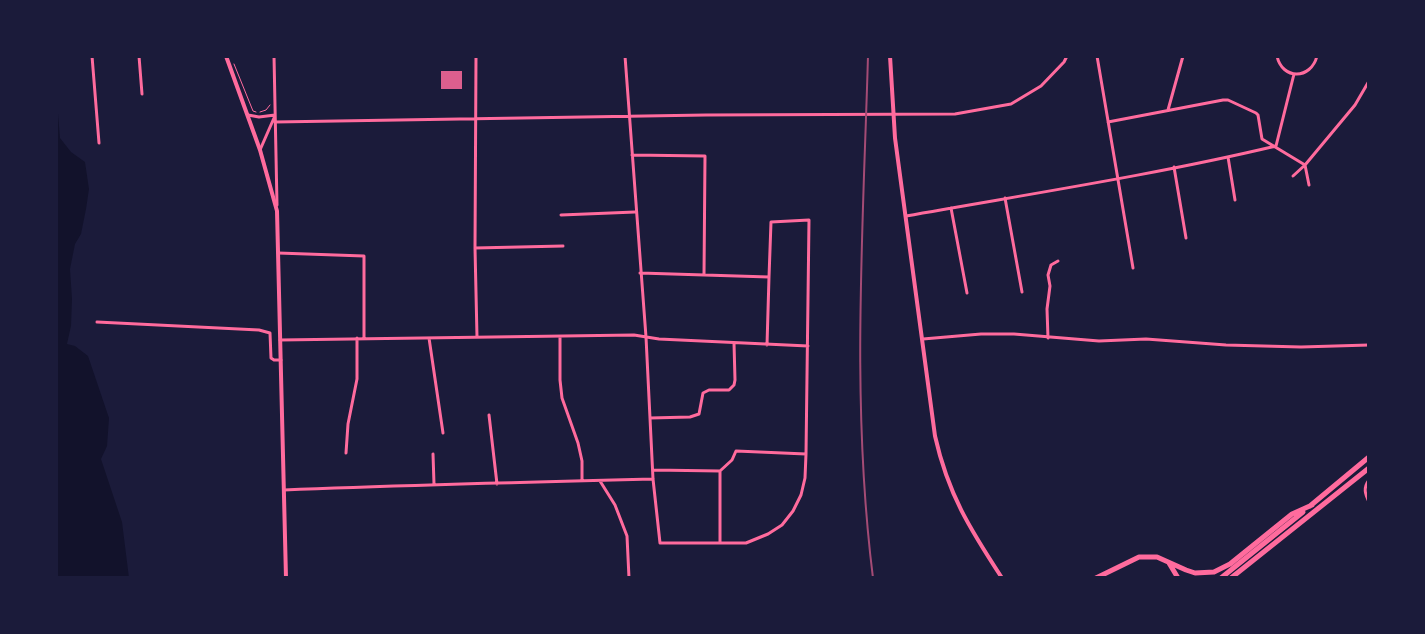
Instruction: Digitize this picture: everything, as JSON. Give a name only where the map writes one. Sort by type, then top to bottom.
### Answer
[{"type":"highway","points":[[1221,578],[1369,457]]},
{"type":"highway","points":[[1231,578],[1369,468]]},
{"type":"highway","points":[[1096,578],[1139,557],[1157,557],[1194,573],[1203,574],[1222,569],[1292,514],[1312,505]]},
{"type":"highway","points":[[1169,563],[1178,578]]},
{"type":"street","points":[[92,56],[99,142]]},
{"type":"street","points":[[140,56],[142,94]]},
{"type":"street","points":[[226,56],[260,150],[277,211]]},
{"type":"street","points":[[274,56],[286,578]]},
{"type":"street","points":[[476,56],[474,119],[477,337]]},
{"type":"street","points":[[625,56],[646,337],[653,479],[660,543],[746,543],[768,534],[782,524],[793,511],[801,495],[805,478],[806,454],[809,220],[771,222],[767,345]]},
{"type":"street","points":[[890,56],[896,138],[935,436],[945,476],[961,512],[1002,578]]},
{"type":"street","points":[[275,122],[706,114],[955,114],[1011,104],[1041,86],[1064,62],[1067,56]]},
{"type":"street","points":[[1097,56],[1133,268]]},
{"type":"street","points":[[1168,110],[1183,56]]},
{"type":"street","points":[[1277,56],[1284,70],[1294,74],[1307,72],[1317,56]]},
{"type":"street","points":[[1276,146],[1294,74]]},
{"type":"street","points":[[1293,176],[1305,165],[1355,105],[1369,81]]},
{"type":"street","points":[[1108,122],[1228,100],[1258,115],[1262,139],[1305,165],[1308,185]]},
{"type":"street","points":[[248,115],[259,117],[275,115]]},
{"type":"street","points":[[260,150],[275,115]]},
{"type":"street","points":[[906,216],[1118,178],[1276,146]]},
{"type":"street","points":[[632,155],[705,156],[704,275]]},
{"type":"street","points":[[1228,157],[1235,200]]},
{"type":"street","points":[[1174,167],[1186,238]]},
{"type":"street","points":[[1005,198],[1022,292]]},
{"type":"street","points":[[952,208],[967,293]]},
{"type":"street","points":[[561,215],[636,212]]},
{"type":"street","points":[[475,248],[563,246]]},
{"type":"street","points":[[278,253],[364,256],[364,338]]},
{"type":"street","points":[[1048,338],[1047,309],[1050,286],[1048,275],[1051,265],[1058,260]]},
{"type":"street","points":[[640,273],[769,277]]},
{"type":"street","points":[[97,322],[259,330],[270,333],[271,358],[281,360]]},
{"type":"street","points":[[923,339],[981,334],[1014,334],[1099,341],[1146,339],[1226,345],[1301,347],[1369,344]]},
{"type":"street","points":[[280,340],[634,335],[658,339],[808,346]]},
{"type":"street","points":[[560,337],[562,398],[578,443],[582,461],[582,480]]},
{"type":"street","points":[[346,454],[348,424],[357,379],[357,338]]},
{"type":"street","points":[[429,338],[443,433]]},
{"type":"street","points":[[650,418],[690,417],[699,414],[702,407],[703,393],[709,390],[729,390],[734,385],[735,380],[734,343]]},
{"type":"street","points":[[489,415],[497,484]]},
{"type":"street","points":[[653,470],[720,471],[732,460],[736,451],[806,454]]},
{"type":"street","points":[[433,454],[434,484]]},
{"type":"street","points":[[720,471],[720,543]]},
{"type":"street","points":[[284,490],[434,484],[653,479]]},
{"type":"street","points":[[600,480],[615,505],[627,536],[629,578]]},
{"type":"street","points":[[1369,480],[1365,486],[1365,495],[1369,502]]},
{"type":"path","points":[[235,64],[253,110],[259,113],[266,110],[275,100]]},
{"type":"shaded area","points":[[56,113],[58,114],[60,138],[71,152],[85,162],[89,189],[81,234],[75,244],[70,269],[71,326],[67,344],[75,346],[88,356],[109,418],[107,446],[101,459],[122,522],[129,578],[56,578]]},
{"type":"building","points":[[441,71],[462,71],[462,89],[441,89]]},
{"type":"railway","points":[[868,56],[860,317],[860,383],[866,513],[873,578]]}]
